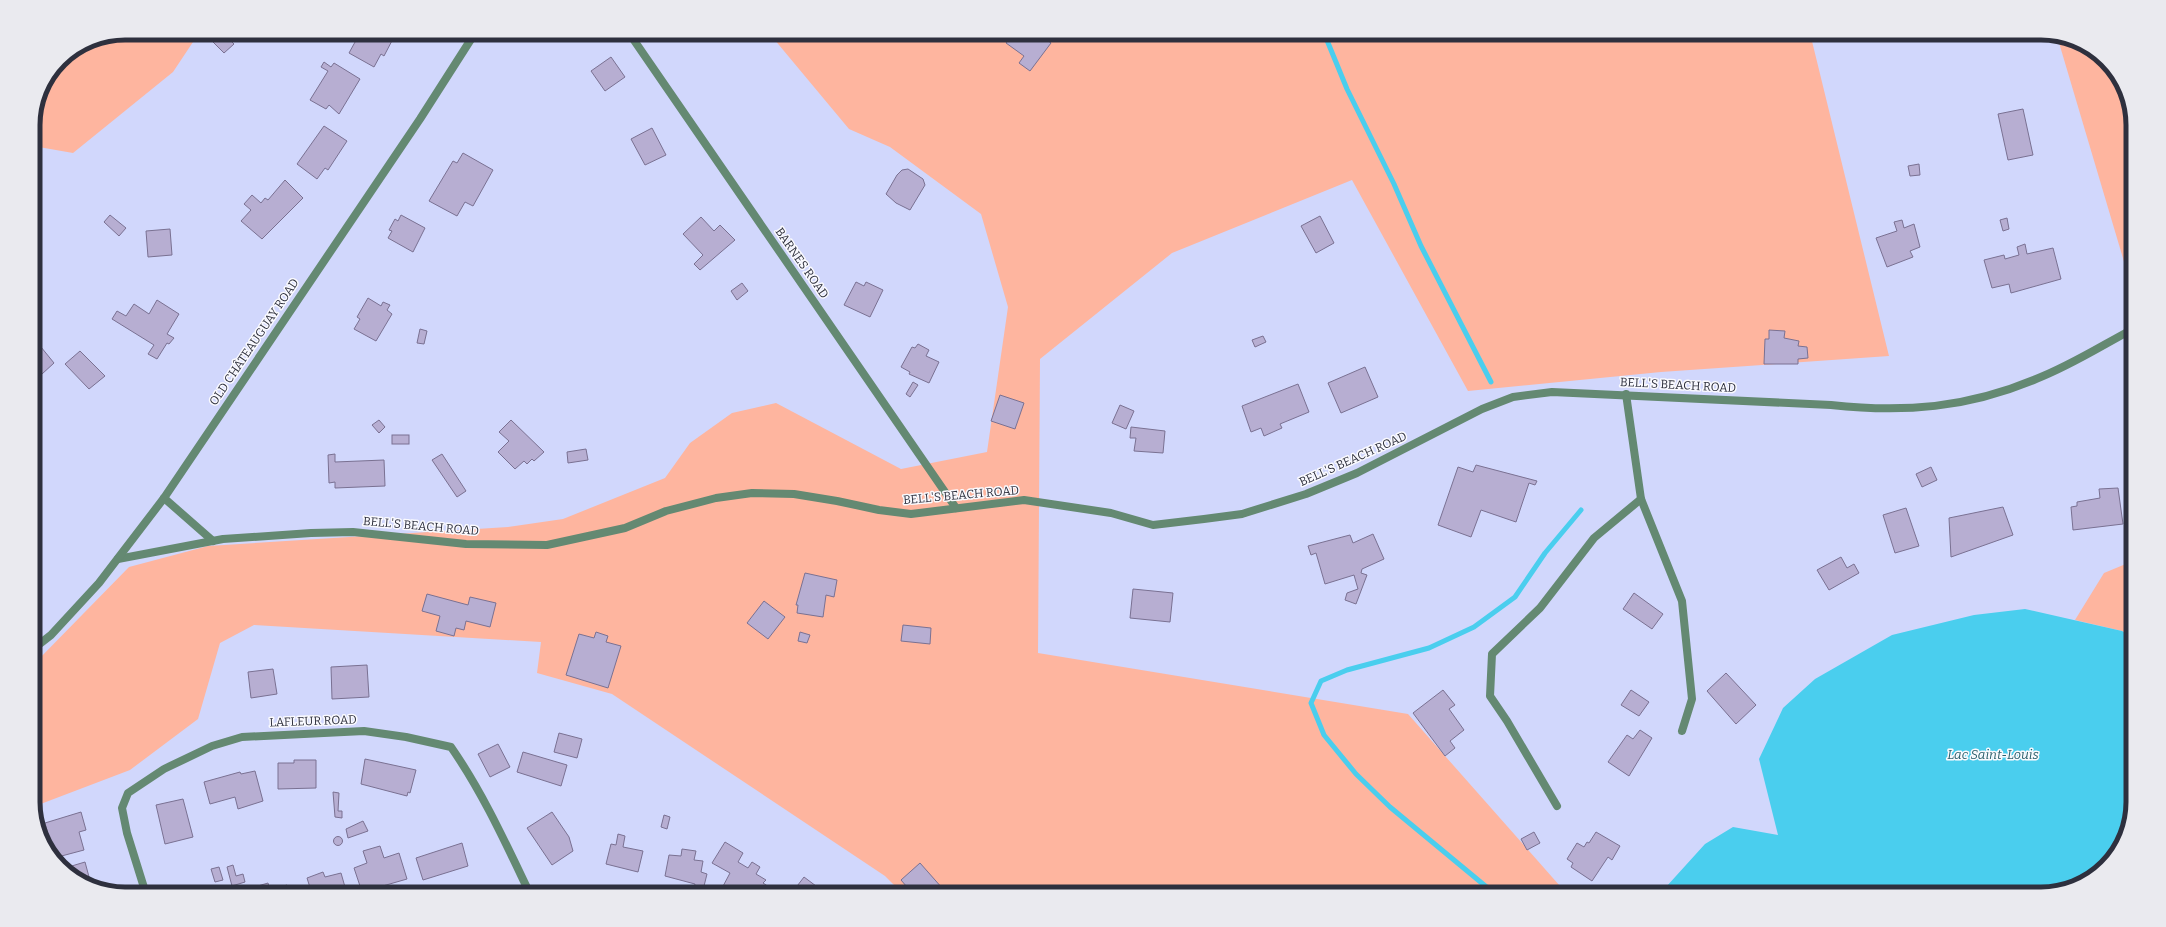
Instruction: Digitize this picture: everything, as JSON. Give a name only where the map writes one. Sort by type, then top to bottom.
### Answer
[{"type":"street","name":"OLD CHÂTEAUGUAY ROAD","points":[[40,644],[51,635],[118,559],[164,498],[420,119],[471,40]]},
{"type":"street","name":"BARNES ROAD","points":[[634,40],[956,508]]},
{"type":"street","name":"BELL'S BEACH ROAD","points":[[118,559],[213,541],[261,535],[352,532],[466,544],[547,545],[625,528],[666,511],[716,498],[752,493],[794,494],[879,510],[911,514],[1024,500],[1110,513],[1153,525],[1237,515],[1306,494],[1357,473],[1482,409],[1513,397],[1552,392],[1626,394],[1864,409],[1911,409],[1962,403],[2036,380],[2126,333]]},
{"type":"street","points":[[1626,394],[1641,500],[1682,601],[1692,699],[1682,731]]},
{"type":"street","points":[[164,498],[213,541]]},
{"type":"street","points":[[1557,806],[1507,721],[1490,696],[1492,654],[1540,608],[1594,538],[1641,500]]},
{"type":"street","name":"LAFLEUR ROAD","points":[[144,887],[127,833],[122,808],[128,793],[164,770],[212,746],[242,737],[364,731],[451,747],[467,770],[498,826],[527,887]]},
{"type":"shaded area","points":[[194,40],[173,72],[73,153],[40,147],[40,119],[44,97],[54,78],[69,61],[82,51],[92,46],[114,41]]},
{"type":"shaded area","points":[[775,40],[1812,40],[1889,356],[1661,372],[1468,391],[1352,180],[1172,253],[1040,359],[1038,653],[1408,714],[1561,887],[896,887],[885,876],[612,694],[537,673],[541,642],[254,625],[220,643],[198,719],[130,770],[40,804],[40,658],[129,567],[208,546],[508,527],[563,519],[665,478],[690,443],[732,413],[776,403],[901,469],[987,452],[1008,307],[981,214],[890,147],[849,129]]},
{"type":"shaded area","points":[[2059,42],[2074,46],[2093,58],[2115,82],[2122,97],[2126,119],[2126,268]]},
{"type":"shaded area","points":[[2126,564],[2126,633],[2075,620],[2104,573]]},
{"type":"water","name":"Lac Saint-Louis","points":[[2025,609],[2126,633],[2125,813],[2122,830],[2115,845],[2097,866],[2084,876],[2074,881],[2041,887],[1666,887],[1705,844],[1733,827],[1778,835],[1759,759],[1783,708],[1815,679],[1892,635],[1974,615]]},
{"type":"building","points":[[215,40],[230,40],[234,44],[224,53],[213,42]]},
{"type":"building","points":[[356,40],[392,40],[384,56],[381,54],[374,67],[349,53]]},
{"type":"building","points":[[1008,40],[1047,40],[1051,43],[1030,71],[1019,63],[1024,56],[1006,43]]},
{"type":"building","points":[[611,57],[625,77],[605,91],[591,71]]},
{"type":"building","points":[[324,62],[331,67],[334,63],[360,79],[339,114],[329,105],[326,109],[310,100],[328,71],[321,67]]},
{"type":"building","points":[[2023,109],[2033,155],[2008,160],[1998,114]]},
{"type":"building","points":[[324,126],[347,141],[328,170],[325,168],[317,179],[297,164]]},
{"type":"building","points":[[652,128],[666,155],[645,165],[631,139]]},
{"type":"building","points":[[463,153],[493,170],[473,206],[465,202],[457,216],[429,201],[453,161],[457,163]]},
{"type":"building","points":[[1919,164],[1920,175],[1910,176],[1908,166]]},
{"type":"building","points":[[908,169],[923,179],[925,185],[910,210],[896,203],[886,194],[897,175],[902,170]]},
{"type":"building","points":[[285,180],[303,198],[262,239],[241,221],[251,210],[244,204],[252,195],[261,203],[265,198],[268,200]]},
{"type":"building","points":[[110,215],[126,228],[119,236],[104,222]]},
{"type":"building","points":[[401,215],[425,228],[413,252],[388,238],[392,231],[389,230],[395,219],[398,221]]},
{"type":"building","points":[[1320,216],[1334,243],[1316,253],[1301,226]]},
{"type":"building","points":[[701,217],[714,231],[720,225],[735,240],[700,270],[694,264],[703,255],[683,234]]},
{"type":"building","points":[[2007,218],[2009,229],[2003,231],[2000,220]]},
{"type":"building","points":[[1902,220],[1904,228],[1914,224],[1920,247],[1910,251],[1913,257],[1887,267],[1876,238],[1897,231],[1894,222]]},
{"type":"building","points":[[170,229],[172,255],[148,257],[146,231]]},
{"type":"building","points":[[2025,244],[2027,254],[2053,248],[2061,279],[2011,293],[2009,284],[1992,288],[1984,260],[2004,255],[2005,259],[2019,255],[2017,247]]},
{"type":"building","points":[[856,282],[864,286],[866,282],[883,290],[870,317],[844,305]]},
{"type":"building","points":[[742,283],[748,291],[737,300],[731,291]]},
{"type":"building","points":[[368,298],[381,306],[383,302],[390,305],[387,310],[392,314],[376,341],[354,329],[360,319],[357,317]]},
{"type":"building","points":[[157,300],[179,314],[167,334],[174,338],[169,344],[167,343],[157,359],[148,354],[154,345],[112,319],[117,311],[126,316],[134,304],[149,314]]},
{"type":"building","points":[[420,329],[427,331],[424,344],[417,343]]},
{"type":"building","points":[[1769,330],[1785,331],[1784,338],[1799,341],[1798,346],[1807,347],[1808,358],[1798,359],[1798,364],[1764,364],[1765,339],[1769,339]]},
{"type":"building","points":[[1263,336],[1266,342],[1255,347],[1252,340]]},
{"type":"building","points":[[918,344],[929,350],[926,356],[939,362],[929,383],[909,374],[910,372],[901,367],[912,347],[915,348]]},
{"type":"building","points":[[41,347],[54,363],[42,374],[40,372]]},
{"type":"building","points":[[80,351],[105,376],[89,389],[65,364]]},
{"type":"building","points":[[1365,367],[1378,397],[1341,413],[1328,383]]},
{"type":"building","points":[[913,382],[918,385],[910,397],[906,394]]},
{"type":"building","points":[[1298,384],[1309,412],[1280,424],[1282,428],[1264,436],[1261,428],[1251,432],[1242,406]]},
{"type":"building","points":[[1000,395],[1024,403],[1015,429],[991,421]]},
{"type":"building","points":[[1120,405],[1134,411],[1126,429],[1112,423]]},
{"type":"building","points":[[379,420],[385,427],[379,433],[372,425]]},
{"type":"building","points":[[511,420],[544,452],[534,461],[532,459],[527,464],[524,461],[515,469],[498,452],[509,441],[499,432]]},
{"type":"building","points":[[1131,427],[1165,431],[1163,453],[1134,451],[1136,438],[1130,438]]},
{"type":"building","points":[[392,435],[409,435],[409,444],[392,444]]},
{"type":"building","points":[[586,449],[588,460],[568,463],[567,452]]},
{"type":"building","points":[[335,454],[335,462],[384,460],[385,486],[335,488],[335,482],[329,483],[328,455]]},
{"type":"building","points":[[442,454],[466,491],[457,497],[432,460]]},
{"type":"building","points":[[1476,465],[1537,481],[1535,485],[1529,483],[1516,522],[1481,510],[1471,537],[1438,525],[1458,467],[1473,472]]},
{"type":"building","points":[[1931,467],[1937,480],[1922,487],[1916,474]]},
{"type":"building","points":[[2118,488],[2123,524],[2073,530],[2071,507],[2077,506],[2077,502],[2100,498],[2099,489]]},
{"type":"building","points":[[2003,507],[2013,535],[1951,557],[1949,518]]},
{"type":"building","points":[[1906,508],[1919,546],[1895,553],[1883,515]]},
{"type":"building","points":[[1373,534],[1384,559],[1362,569],[1361,573],[1367,575],[1356,604],[1345,600],[1347,593],[1358,589],[1354,575],[1325,584],[1316,553],[1311,555],[1308,546],[1350,535],[1353,543]]},
{"type":"building","points":[[1841,557],[1847,568],[1854,564],[1859,573],[1829,590],[1817,570]]},
{"type":"building","points":[[805,573],[837,580],[834,597],[826,595],[823,617],[797,613],[798,605],[796,605]]},
{"type":"building","points":[[1133,589],[1173,593],[1170,622],[1130,618]]},
{"type":"building","points":[[1634,593],[1663,614],[1652,629],[1623,609]]},
{"type":"building","points":[[427,594],[468,605],[470,597],[496,603],[490,627],[466,621],[464,630],[456,628],[454,636],[436,631],[440,616],[422,611]]},
{"type":"building","points":[[764,601],[785,617],[768,639],[747,623]]},
{"type":"building","points":[[903,625],[931,628],[930,644],[901,641]]},
{"type":"building","points":[[596,632],[608,636],[606,642],[621,646],[608,688],[566,675],[579,634],[594,638]]},
{"type":"building","points":[[800,632],[810,635],[807,643],[798,641]]},
{"type":"building","points":[[367,665],[369,697],[332,699],[331,667]]},
{"type":"building","points":[[273,669],[277,694],[251,698],[248,672]]},
{"type":"building","points":[[1726,673],[1756,705],[1736,724],[1707,691]]},
{"type":"building","points":[[1443,690],[1455,705],[1449,709],[1464,730],[1450,741],[1455,748],[1445,756],[1413,713]]},
{"type":"building","points":[[1631,690],[1649,702],[1639,716],[1621,705]]},
{"type":"building","points":[[1640,730],[1652,738],[1629,776],[1608,762],[1627,735],[1633,739]]},
{"type":"building","points":[[559,733],[582,739],[577,758],[554,752]]},
{"type":"building","points":[[498,744],[510,767],[490,777],[478,754]]},
{"type":"building","points":[[523,752],[567,765],[561,786],[517,772]]},
{"type":"building","points":[[365,759],[416,770],[410,793],[408,792],[407,796],[361,784]]},
{"type":"building","points":[[294,760],[316,760],[316,788],[278,789],[278,763],[294,763]]},
{"type":"building","points":[[255,771],[263,801],[238,809],[235,797],[210,804],[204,782],[240,772],[241,774]]},
{"type":"building","points":[[333,792],[339,793],[338,811],[342,811],[342,818],[335,817]]},
{"type":"building","points":[[183,799],[193,837],[165,844],[156,805]]},
{"type":"building","points":[[81,812],[86,830],[79,832],[84,850],[60,856],[50,841],[45,823]]},
{"type":"building","points":[[552,812],[569,837],[573,851],[552,865],[527,828]]},
{"type":"building","points":[[664,815],[670,817],[667,829],[661,827]]},
{"type":"building","points":[[363,821],[368,831],[348,838],[346,829]]},
{"type":"building","points":[[1534,832],[1540,843],[1527,850],[1521,839]]},
{"type":"building","points":[[1596,832],[1620,846],[1612,860],[1608,857],[1592,881],[1571,867],[1573,863],[1567,859],[1577,843],[1584,847],[1587,842],[1589,843]]},
{"type":"building","points":[[618,834],[625,836],[623,847],[643,851],[638,872],[606,864],[611,844],[616,845]]},
{"type":"building","points":[[338,836],[343,841],[338,846],[333,841]]},
{"type":"building","points":[[725,842],[743,853],[738,862],[748,868],[752,862],[760,867],[756,874],[766,880],[763,883],[769,887],[723,887],[730,873],[712,863]]},
{"type":"building","points":[[462,843],[468,866],[423,880],[416,858]]},
{"type":"building","points":[[380,846],[384,858],[399,853],[407,879],[379,887],[360,887],[354,868],[367,863],[363,851]]},
{"type":"building","points":[[682,849],[696,851],[694,860],[703,861],[701,872],[707,874],[704,887],[694,887],[695,884],[665,876],[669,855],[681,856]]},
{"type":"building","points":[[85,862],[90,880],[82,876],[70,866]]},
{"type":"building","points":[[920,863],[941,887],[907,887],[901,880]]},
{"type":"building","points":[[233,865],[236,876],[243,874],[245,882],[232,886],[227,867]]},
{"type":"building","points":[[219,867],[223,880],[215,882],[211,869]]},
{"type":"building","points":[[323,872],[325,877],[341,873],[345,887],[310,887],[307,878]]},
{"type":"building","points":[[804,877],[817,887],[796,887]]},
{"type":"building","points":[[268,883],[269,887],[254,887]]},
{"type":"waterway","points":[[1327,40],[1347,89],[1394,184],[1421,246],[1491,382]]},
{"type":"waterway","points":[[1487,887],[1390,807],[1356,774],[1324,735],[1311,703],[1321,681],[1347,670],[1429,648],[1474,627],[1515,597],[1545,553],[1581,510]]}]
